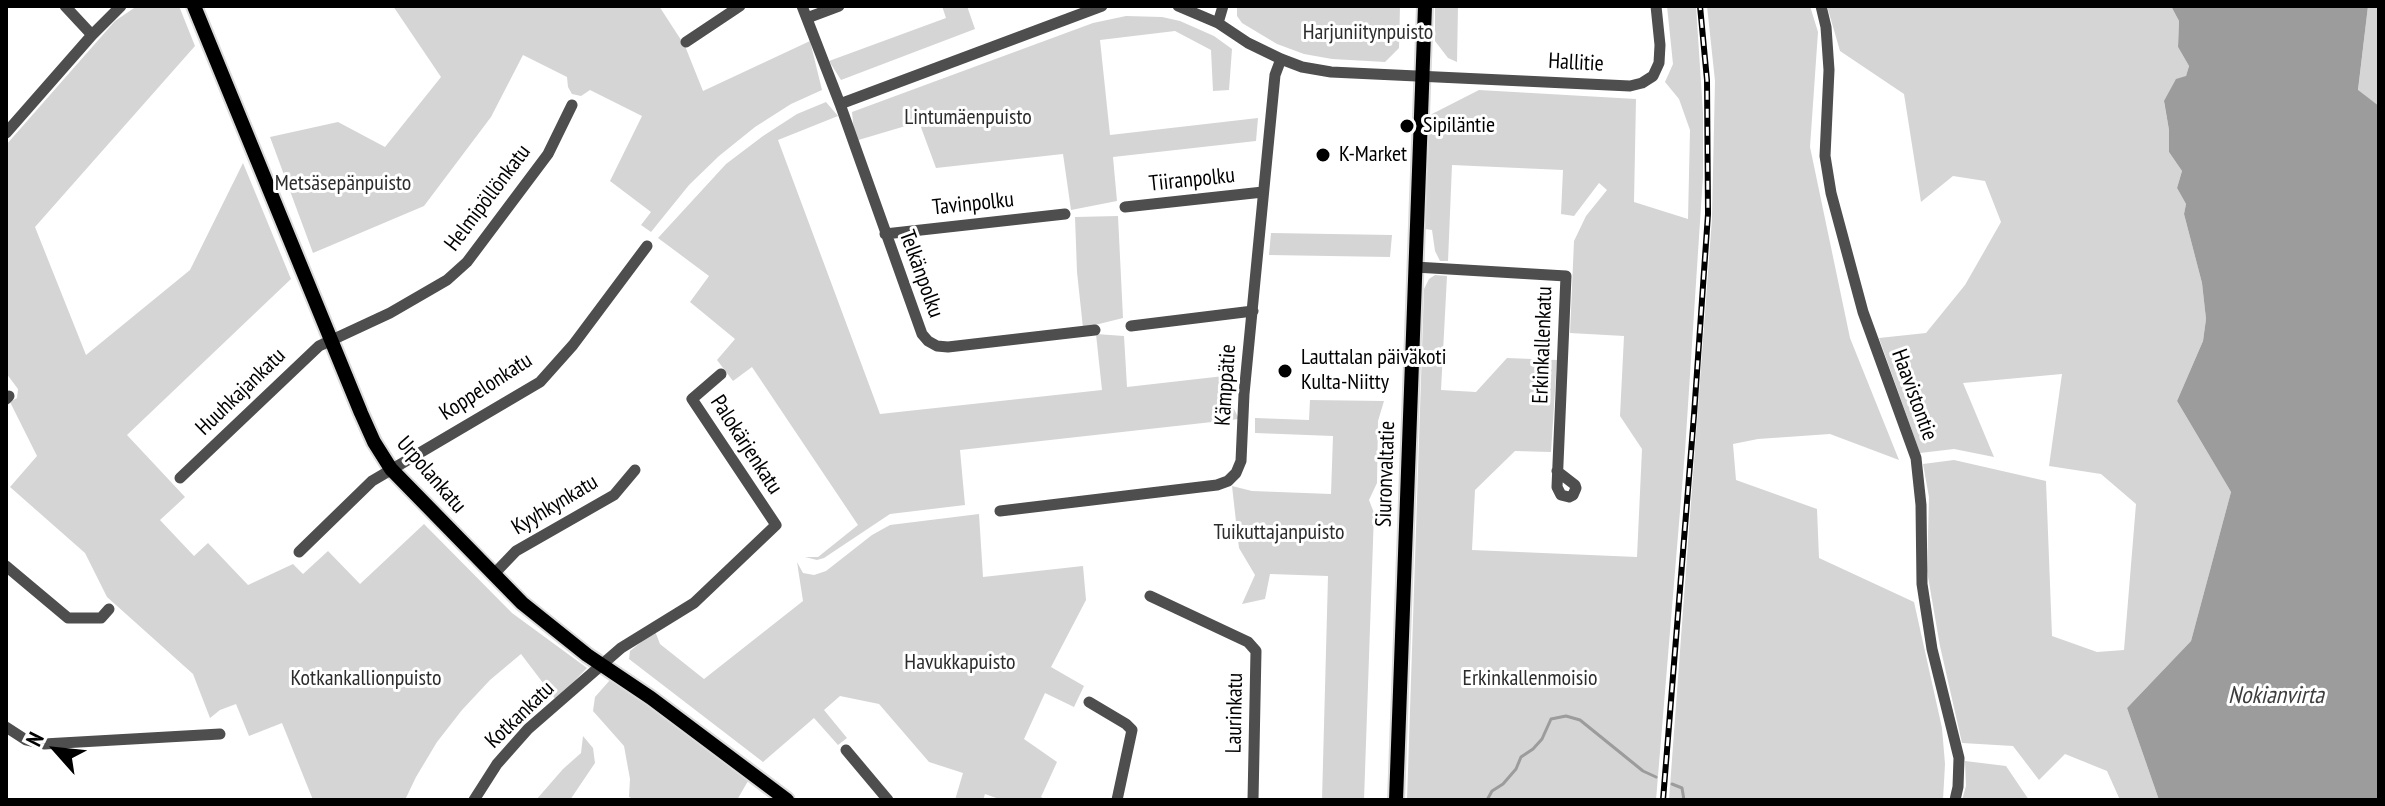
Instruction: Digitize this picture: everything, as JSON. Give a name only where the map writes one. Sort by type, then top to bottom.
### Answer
[{"type":"main road","name":"Urpolankatu","points":[[194,6],[374,442],[391,469],[522,603],[787,800]]},
{"type":"main road","name":"Siuronvaltatie","points":[[1396,800],[1425,6]]},
{"type":"street","points":[[65,6],[92,35]]},
{"type":"street","points":[[6,133],[121,6]]},
{"type":"street","points":[[686,42],[740,6]]},
{"type":"street","name":"Telkänpolku","points":[[802,6],[922,334],[928,341],[948,347],[1095,330]]},
{"type":"street","points":[[807,18],[839,6]]},
{"type":"street","points":[[840,104],[1102,6]]},
{"type":"street","points":[[1178,6],[1218,23],[1248,43],[1302,67],[1331,72],[1423,76]]},
{"type":"street","points":[[1218,23],[1223,6]]},
{"type":"street","name":"Hallitie","points":[[1423,76],[1630,86],[1642,83],[1653,76],[1659,63],[1656,6]]},
{"type":"street","name":"Haavistontie","points":[[1821,6],[1829,70],[1825,156],[1831,193],[1863,312],[1916,458],[1921,505],[1922,584],[1932,649],[1959,758],[1955,800]]},
{"type":"street","name":"Kämppätie","points":[[1000,511],[1217,485],[1228,481],[1236,473],[1241,461],[1244,394],[1275,75],[1281,59]]},
{"type":"street","name":"Helmipöllönkatu","points":[[331,339],[390,313],[446,281],[467,262],[548,154],[572,105]]},
{"type":"street","name":"Tiiranpolku","points":[[1125,207],[1263,192]]},
{"type":"street","name":"Tavinpolku","points":[[885,234],[1065,214]]},
{"type":"street","name":"Koppelonkatu","points":[[299,552],[372,481],[540,382],[573,345],[647,246]]},
{"type":"street","name":"Erkinkallenkatu","points":[[1415,267],[1566,276],[1557,471]]},
{"type":"street","points":[[1131,326],[1253,311]]},
{"type":"street","name":"Huuhkajankatu","points":[[180,478],[319,346],[331,339]]},
{"type":"street","name":"Palokärjenkatu","points":[[602,665],[628,642],[694,603],[776,525],[692,399],[721,374]]},
{"type":"street","name":"Kyyhkynkatu","points":[[494,574],[516,551],[614,495],[635,470]]},
{"type":"street","points":[[6,566],[68,618],[101,618],[109,609]]},
{"type":"street","name":"Laurinkatu","points":[[1150,596],[1248,642],[1256,651],[1253,800]]},
{"type":"street","name":"Kotkankatu","points":[[474,800],[497,764],[528,729],[602,665]]},
{"type":"street","points":[[1089,702],[1132,730],[1117,800]]},
{"type":"street","points":[[6,727],[26,740],[44,744],[220,734]]},
{"type":"street","points":[[846,750],[888,800]]},
{"type":"green space","name":"Kotkankallionpuisto","points":[[137,6],[179,6],[195,46],[35,227],[86,355],[190,270],[243,163],[291,279],[127,435],[185,497],[160,520],[194,556],[208,543],[248,585],[293,564],[303,574],[328,551],[360,584],[424,524],[512,613],[587,668],[556,700],[521,654],[490,680],[462,710],[437,742],[405,800],[313,800],[282,723],[249,736],[236,704],[210,718],[193,674],[107,597],[85,553],[10,487],[37,456],[10,402],[17,398],[18,389],[6,373],[6,145],[115,21]]},
{"type":"green space","name":"Metsäsepänpuisto","points":[[393,6],[659,6],[685,46],[703,91],[810,41],[822,90],[791,104],[755,127],[719,156],[689,185],[651,232],[641,225],[651,212],[610,181],[642,116],[590,90],[581,96],[572,94],[567,77],[523,55],[491,117],[424,206],[313,253],[270,137],[338,122],[385,147],[441,77]]},
{"type":"green space","points":[[942,6],[967,6],[975,29],[841,80],[829,61],[946,18]]},
{"type":"green space","name":"Harjuniitynpuisto","points":[[1237,6],[1400,6],[1399,48],[1385,62],[1304,54],[1277,44],[1242,23],[1237,16]]},
{"type":"green space","points":[[1435,6],[1458,6],[1457,62],[1448,58],[1435,41]]},
{"type":"green space","name":"Erkinkallenmoisio","points":[[1667,6],[1696,6],[1703,113],[1703,176],[1685,451],[1656,800],[1407,800],[1424,289],[1429,279],[1435,275],[1447,276],[1441,390],[1476,392],[1507,358],[1557,360],[1551,452],[1515,451],[1475,490],[1472,550],[1637,557],[1642,449],[1620,416],[1624,336],[1570,333],[1574,241],[1586,216],[1607,190],[1599,183],[1574,216],[1561,214],[1563,170],[1452,165],[1448,261],[1440,261],[1432,230],[1425,229],[1430,115],[1479,90],[1636,99],[1634,202],[1688,219],[1690,130],[1679,99],[1665,82],[1673,64]]},
{"type":"green space","points":[[1707,6],[1810,6],[1818,32],[1810,147],[1850,338],[1899,460],[1830,434],[1758,439],[1733,444],[1736,480],[1817,509],[1819,558],[1914,602],[1942,728],[1945,764],[1943,800],[1669,800],[1712,218],[1715,81]]},
{"type":"green space","points":[[1827,6],[2171,6],[2179,21],[2178,47],[2189,66],[2186,76],[2164,102],[2169,152],[2182,171],[2177,188],[2186,204],[2184,214],[2202,283],[2206,319],[2203,341],[2177,401],[2231,492],[2191,641],[2127,708],[2159,800],[2120,800],[2107,771],[2065,754],[2039,780],[2013,746],[1962,743],[1927,571],[1929,497],[1923,464],[1954,460],[2046,481],[2052,636],[2097,652],[2124,650],[2136,504],[2101,474],[2049,466],[2062,374],[1963,383],[1994,457],[1954,449],[1920,453],[1879,338],[1926,333],[1965,285],[2001,222],[1985,181],[1953,176],[1921,202],[1904,94],[1840,51]]},
{"type":"green space","points":[[2368,6],[2379,6],[2379,106],[2358,91]]},
{"type":"green space","name":"Lintumäenpuisto","points":[[1126,16],[1180,21],[1214,36],[1232,49],[1229,90],[1213,91],[1211,50],[1175,31],[1100,40],[1110,135],[1258,118],[1256,141],[1113,157],[1117,201],[1071,210],[1063,154],[936,168],[919,122],[855,141],[852,112],[1093,23]]},
{"type":"green space","points":[[826,102],[838,116],[778,140],[880,414],[1102,390],[1096,334],[1124,336],[1127,387],[1224,376],[1224,404],[1232,405],[1239,419],[960,450],[965,505],[890,514],[824,558],[805,557],[818,557],[858,525],[752,367],[733,381],[717,360],[735,339],[690,302],[709,276],[658,238],[726,164],[797,114]]},
{"type":"green space","points":[[1118,216],[1123,318],[1083,328],[1075,217]]},
{"type":"green space","points":[[1271,233],[1392,235],[1390,257],[1269,255]]},
{"type":"green space","name":"Tuikuttajanpuisto","points":[[1310,400],[1384,401],[1378,421],[1377,483],[1369,500],[1374,513],[1364,800],[1322,800],[1328,576],[1270,574],[1265,599],[1242,604],[1255,575],[1239,548],[1232,486],[1252,491],[1331,494],[1333,436],[1255,433],[1255,418],[1309,420]]},
{"type":"green space","name":"Havukkapuisto","points":[[979,514],[983,577],[1083,566],[1086,600],[1051,667],[1084,686],[1074,707],[1045,693],[1024,739],[1057,762],[1041,797],[1047,800],[1002,800],[985,794],[983,800],[955,800],[963,773],[929,762],[879,704],[840,696],[824,710],[847,738],[838,745],[814,718],[763,762],[629,659],[630,651],[655,631],[660,644],[704,679],[803,601],[797,562],[803,573],[814,575],[826,571],[890,525]]},
{"type":"green space","points":[[610,680],[736,767],[748,781],[737,800],[635,800],[629,797],[630,779],[624,746],[593,711],[595,697]]},
{"type":"green space","points":[[583,736],[593,748],[595,763],[570,800],[536,800],[581,753]]},
{"type":"green space","points":[[1965,761],[2006,766],[2029,800],[1962,800],[1966,786]]},
{"type":"water","name":"Nokianvirta","points":[[2171,6],[2368,6],[2358,90],[2379,106],[2379,800],[2159,800],[2127,708],[2191,641],[2231,492],[2177,401],[2203,341],[2206,319],[2202,283],[2184,214],[2186,204],[2177,188],[2182,171],[2169,152],[2164,101],[2176,79],[2186,76],[2189,66],[2178,47],[2179,21]]},
{"type":"waterway","points":[[1487,800],[1492,791],[1516,769],[1521,757],[1542,739],[1551,719],[1566,716],[1580,720],[1643,771],[1656,777]]},
{"type":"waterway","points":[[1672,784],[1682,788],[1684,800]]},
{"type":"railway","points":[[1663,800],[1708,214],[1707,80],[1700,6]]},
{"type":"place","name":"Sipiläntie","points":[[1407,126]]},
{"type":"place","name":"K-Market","points":[[1323,155]]},
{"type":"place","name":"Lauttalan päiväkoti Kulta-Niitty","points":[[1285,371]]}]
